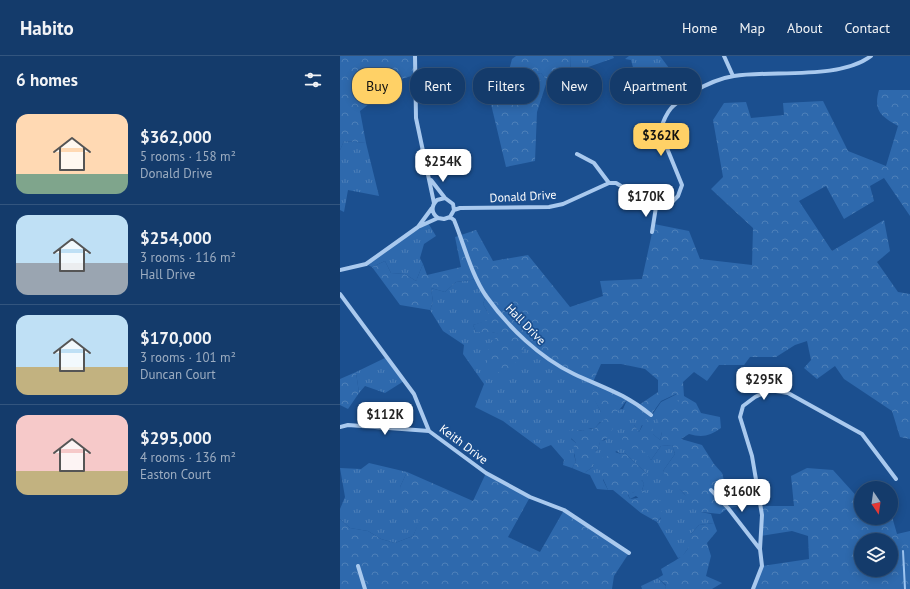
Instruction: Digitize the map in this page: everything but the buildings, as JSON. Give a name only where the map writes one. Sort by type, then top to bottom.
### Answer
[{"type":"street","points":[[415,56],[416,118],[434,203]]},
{"type":"street","points":[[724,56],[733,76]]},
{"type":"street","points":[[577,154],[594,163],[609,183],[616,183],[656,207],[668,206],[678,196],[682,185],[660,131],[663,119],[673,104],[698,90],[733,76],[835,70],[863,62],[871,56]]},
{"type":"street","points":[[340,270],[366,264],[418,227],[438,218],[444,219],[450,217],[454,210],[452,202],[445,198],[429,178]]},
{"type":"street","name":"Donald Drive","points":[[454,210],[460,208],[549,207],[563,204],[609,183]]},
{"type":"street","points":[[418,227],[434,203],[440,198],[445,198]]},
{"type":"street","points":[[652,232],[656,207]]},
{"type":"street","points":[[432,208],[438,218]]},
{"type":"street","name":"Hall Drive","points":[[450,217],[454,220],[475,274],[486,295],[537,351],[573,374],[628,398],[652,415]]},
{"type":"street","name":"Keith Drive","points":[[340,294],[414,394],[429,431],[486,473],[530,497],[564,510],[629,553]]},
{"type":"street","points":[[753,589],[762,566],[760,549],[762,515],[758,484],[752,456],[740,417],[743,406],[755,397],[770,390],[788,393],[862,434],[896,479]]},
{"type":"street","points":[[340,427],[348,425],[429,431]]},
{"type":"street","points":[[711,490],[728,508],[760,549]]},
{"type":"street","points":[[358,566],[365,589]]},
{"type":"green space","points":[[340,56],[415,56],[415,68],[410,68],[410,76],[402,79],[402,68],[352,68],[352,104],[369,104],[360,111],[366,143],[344,141],[340,150]]},
{"type":"green space","points":[[516,56],[570,56],[571,68],[547,68],[547,81],[541,73],[539,74],[539,68],[510,68],[512,59]]},
{"type":"green space","points":[[570,56],[613,56],[614,58],[585,68],[571,68]]},
{"type":"green space","points":[[629,56],[660,56],[669,68],[633,68],[631,60],[625,59]]},
{"type":"green space","points":[[541,73],[547,81],[539,82],[539,74]]},
{"type":"green space","points":[[547,81],[537,112],[535,161],[506,167],[491,104],[539,104],[539,82]]},
{"type":"green space","points":[[879,90],[910,90],[910,216],[884,178],[870,186],[874,201],[844,219],[826,186],[799,201],[832,251],[884,220],[890,251],[877,262],[898,292],[910,294],[910,439],[900,437],[892,411],[844,379],[835,366],[817,379],[804,368],[811,360],[807,341],[795,345],[776,357],[750,357],[744,365],[719,365],[707,381],[694,372],[683,382],[684,396],[696,403],[701,413],[720,417],[721,428],[706,436],[689,434],[681,439],[702,445],[714,464],[722,473],[727,491],[737,498],[737,507],[728,508],[720,514],[701,512],[689,508],[685,494],[682,491],[665,486],[666,477],[663,471],[675,454],[672,445],[661,446],[651,460],[646,453],[639,449],[627,449],[622,439],[627,429],[634,425],[639,432],[646,419],[652,424],[653,434],[660,440],[662,432],[657,419],[666,405],[680,401],[676,394],[661,401],[651,415],[639,405],[658,392],[658,380],[645,369],[621,364],[601,364],[593,382],[558,364],[542,354],[526,341],[521,356],[511,368],[502,375],[487,363],[491,343],[501,335],[492,332],[476,332],[473,325],[488,320],[488,313],[483,304],[486,295],[478,279],[456,282],[445,292],[431,288],[433,302],[430,310],[400,305],[372,267],[385,261],[391,273],[405,274],[416,281],[423,264],[427,275],[461,267],[455,237],[476,230],[493,261],[528,255],[570,307],[603,296],[600,281],[642,279],[654,224],[689,231],[700,259],[752,265],[753,228],[711,189],[723,177],[713,120],[724,103],[746,102],[751,118],[784,115],[783,103],[823,101],[848,151],[886,166],[898,126],[883,116],[880,112],[877,103]]},
{"type":"green space","points":[[344,141],[366,143],[379,196],[348,190],[344,212],[340,210],[340,150]]},
{"type":"green space","points":[[428,223],[436,236],[424,244],[420,258],[423,264],[416,281],[405,274],[391,273],[385,261],[372,267],[366,264]]},
{"type":"green space","points":[[478,279],[486,295],[483,304],[488,313],[488,321],[473,325],[476,332],[492,332],[526,340],[599,384],[592,394],[601,412],[623,409],[628,398],[652,415],[661,402],[677,394],[681,401],[662,432],[660,440],[642,425],[639,432],[634,425],[638,447],[644,449],[651,460],[661,446],[672,445],[675,454],[663,471],[701,512],[711,514],[714,523],[699,525],[691,534],[691,544],[682,557],[678,558],[657,522],[661,518],[636,496],[630,499],[628,494],[634,492],[642,480],[644,484],[642,490],[644,493],[647,474],[625,453],[621,454],[616,451],[603,480],[608,490],[597,489],[590,475],[584,473],[593,467],[595,451],[598,450],[600,441],[605,440],[615,423],[600,422],[594,429],[590,428],[583,431],[578,430],[571,439],[576,443],[574,455],[576,462],[572,468],[563,465],[564,460],[551,445],[541,449],[503,421],[475,407],[484,384],[463,354],[464,345],[443,331],[430,310],[433,302],[431,288],[445,292],[456,282]]},
{"type":"green space","points":[[387,357],[404,381],[385,393],[365,386],[359,393],[356,372]]},
{"type":"green space","points":[[356,372],[359,393],[348,409],[340,405],[340,379]]},
{"type":"green space","points":[[599,384],[628,398],[615,413],[601,412],[591,394]]},
{"type":"green space","points":[[611,415],[616,423],[608,437],[600,442],[598,450],[595,451],[596,454],[593,467],[584,473],[572,468],[576,462],[573,448],[576,443],[567,434],[571,429],[583,431],[587,428],[594,429]]},
{"type":"green space","points":[[612,451],[621,454],[625,453],[647,474],[652,482],[644,494],[642,490],[644,484],[642,480],[638,490],[628,495],[630,499],[652,496],[660,501],[662,515],[657,522],[641,513],[613,490],[608,490],[601,474],[600,462],[602,458],[608,456]]},
{"type":"green space","points":[[369,463],[407,472],[400,487],[421,519],[413,536],[395,543],[381,539],[368,531],[350,528],[340,519],[340,509],[345,497],[340,468],[361,469]]},
{"type":"green space","points":[[807,468],[833,470],[854,493],[854,525],[894,525],[897,533],[854,533],[854,577],[898,577],[898,534],[910,531],[910,589],[753,589],[762,566],[809,559],[808,536],[792,531],[761,536],[761,506],[794,506],[791,476]]},
{"type":"green space","points":[[407,472],[473,501],[486,473],[530,497],[508,537],[540,552],[564,510],[629,553],[614,576],[612,589],[340,589],[340,519],[350,528],[368,531],[381,539],[395,543],[413,536],[420,519],[405,509],[400,487]]},
{"type":"green space","points":[[714,523],[717,531],[707,543],[711,556],[706,576],[722,583],[712,589],[665,589],[666,585],[658,578],[663,575],[661,569],[678,559],[686,552],[689,547],[691,534],[699,525]]},
{"type":"green space","points":[[658,578],[666,586],[665,589],[642,589],[641,586]]},
{"type":"waterway","points":[[903,551],[905,589]]}]
